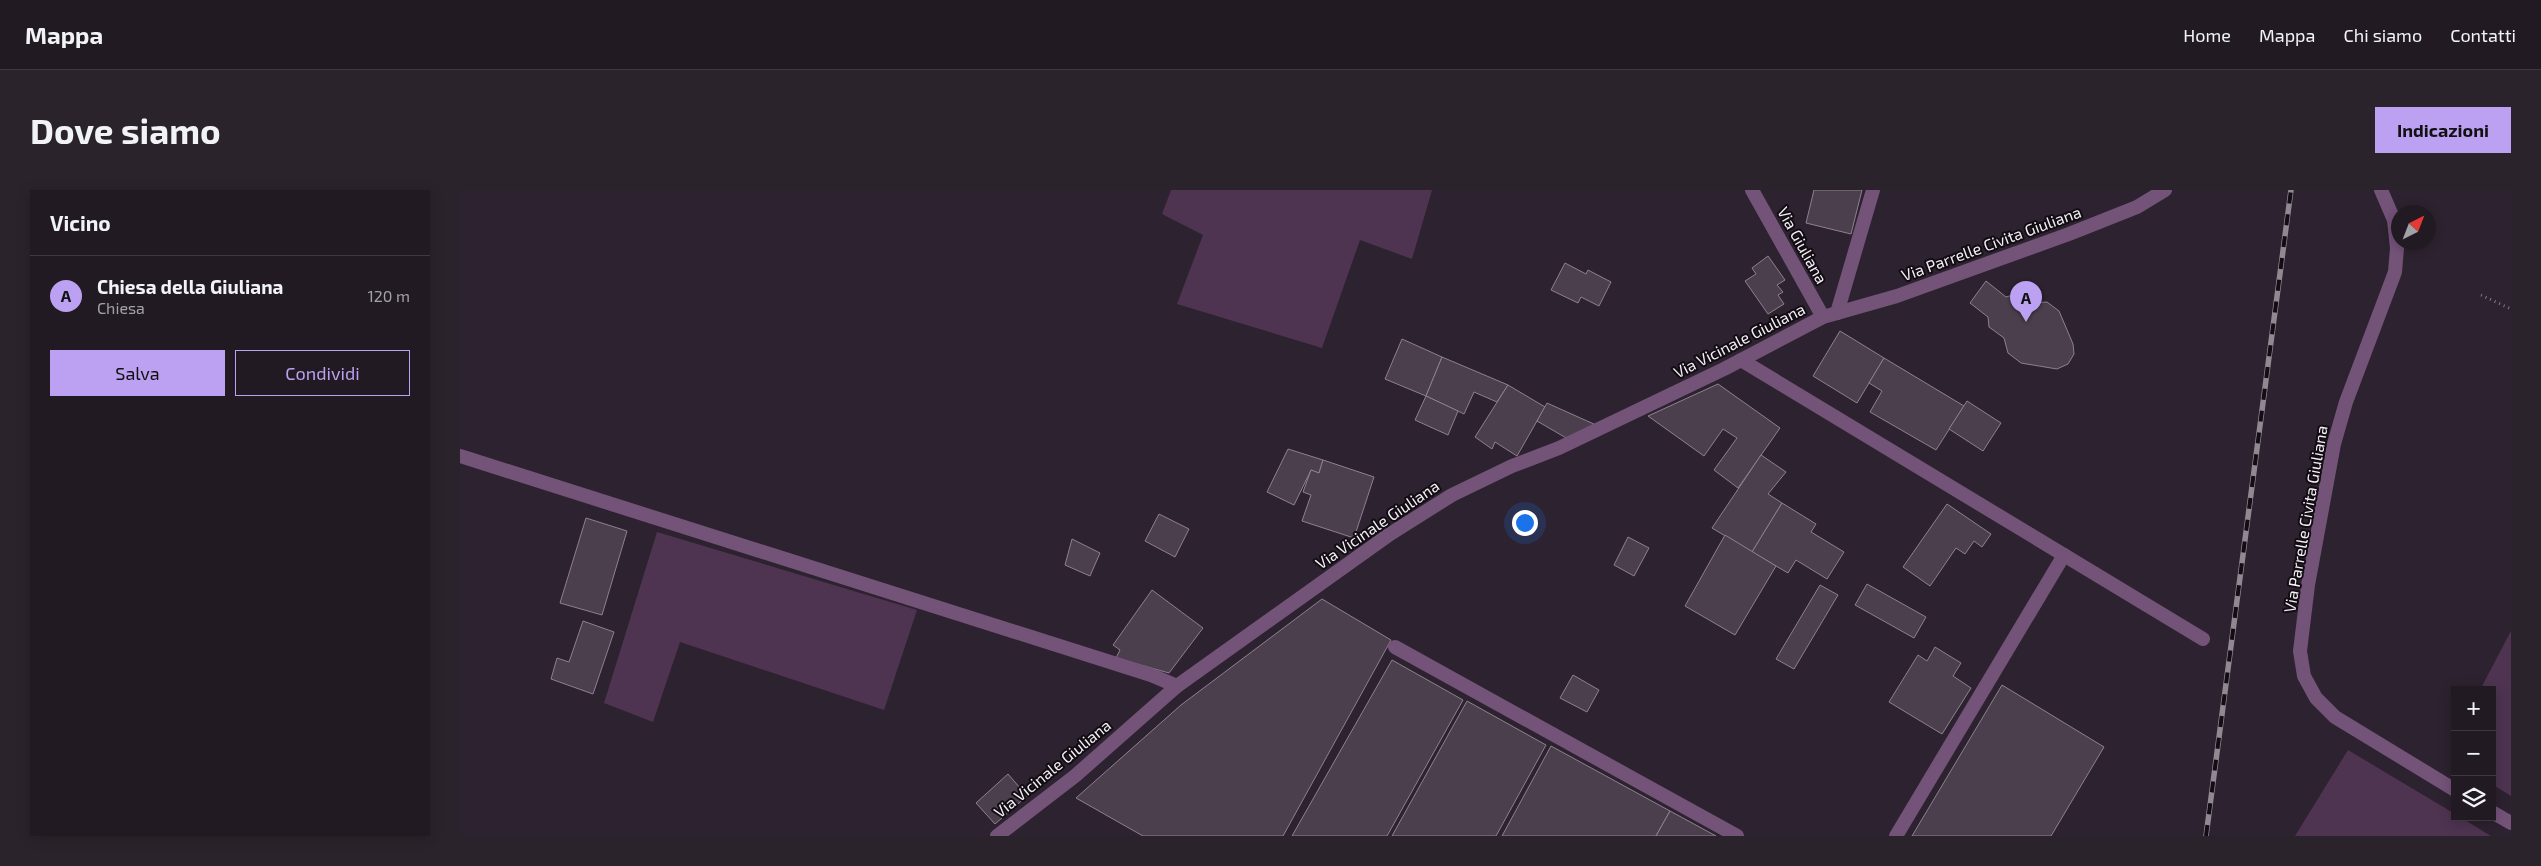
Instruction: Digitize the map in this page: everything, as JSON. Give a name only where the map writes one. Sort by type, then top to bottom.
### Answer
[{"type":"street","name":"Via Giuliana","points":[[1752,190],[1823,317]]},
{"type":"street","points":[[1837,313],[1873,190]]},
{"type":"street","name":"Via Parrelle Civita Giuliana","points":[[1823,317],[1897,296],[2069,234],[2138,207],[2166,190]]},
{"type":"street","name":"Via Parrelle Civita Giuliana","points":[[2381,190],[2394,220],[2398,248],[2395,272],[2346,402],[2334,444],[2308,584],[2300,651],[2304,676],[2316,698],[2335,717],[2451,788]]},
{"type":"street","name":"Via Vicinale Giuliana","points":[[997,836],[1075,776],[1176,686],[1390,534],[1452,495],[1512,466],[1560,448],[1823,317]]},
{"type":"street","points":[[1740,360],[2203,639]]},
{"type":"street","points":[[460,456],[1151,674],[1176,686]]},
{"type":"street","points":[[1896,836],[2064,555]]},
{"type":"street","points":[[1395,647],[1737,836]]},
{"type":"street","points":[[2496,814],[2511,823]]},
{"type":"path","points":[[2481,295],[2511,309]]},
{"type":"shaded area","points":[[1171,190],[1432,190],[1412,259],[1360,240],[1322,348],[1177,304],[1203,235],[1162,214]]},
{"type":"shaded area","points":[[657,532],[917,610],[884,710],[680,642],[653,722],[604,703]]},
{"type":"shaded area","points":[[2511,631],[2511,796],[2496,787],[2496,686],[2482,686]]},
{"type":"shaded area","points":[[2348,750],[2451,812],[2451,821],[2467,821],[2491,836],[2295,836]]},
{"type":"building","points":[[1814,190],[1862,190],[1851,234],[1806,223]]},
{"type":"building","points":[[1768,256],[1785,280],[1777,285],[1783,292],[1778,295],[1784,304],[1768,314],[1745,281],[1756,274],[1752,268]]},
{"type":"building","points":[[1565,263],[1586,274],[1588,270],[1611,282],[1599,306],[1581,297],[1578,303],[1551,290]]},
{"type":"building","points":[[1986,281],[2006,297],[2016,294],[2029,303],[2047,302],[2059,311],[2073,344],[2074,354],[2068,364],[2057,369],[2021,363],[2008,353],[2004,338],[1989,327],[1988,317],[1970,303]]},
{"type":"building","points":[[1840,331],[1884,358],[1857,403],[1813,376]]},
{"type":"building","points":[[1402,339],[1442,357],[1426,396],[1385,379]]},
{"type":"building","points":[[1442,357],[1508,385],[1497,402],[1474,392],[1464,414],[1426,396]]},
{"type":"building","points":[[1884,358],[1964,406],[1936,450],[1870,412],[1882,391],[1869,383]]},
{"type":"building","points":[[1718,384],[1780,428],[1738,488],[1714,470],[1737,438],[1723,429],[1704,456],[1648,416]]},
{"type":"building","points":[[1508,385],[1545,407],[1517,456],[1495,442],[1492,449],[1475,437]]},
{"type":"building","points":[[1426,396],[1458,411],[1448,435],[1415,420]]},
{"type":"building","points":[[1967,401],[2001,423],[1983,451],[1949,429]]},
{"type":"building","points":[[1547,403],[1596,425],[1568,439],[1537,421]]},
{"type":"building","points":[[1288,449],[1323,460],[1319,473],[1311,470],[1294,505],[1267,492]]},
{"type":"building","points":[[1761,455],[1786,472],[1768,494],[1782,503],[1752,552],[1712,528]]},
{"type":"building","points":[[1323,460],[1374,477],[1354,538],[1302,521],[1311,495],[1303,492],[1311,470],[1319,473]]},
{"type":"building","points":[[1782,503],[1816,524],[1811,532],[1844,552],[1827,579],[1796,560],[1788,573],[1752,552]]},
{"type":"building","points":[[1947,504],[1991,534],[1982,547],[1974,541],[1965,554],[1956,548],[1930,586],[1903,567]]},
{"type":"building","points":[[1159,514],[1189,529],[1175,557],[1145,541]]},
{"type":"building","points":[[586,518],[627,531],[602,615],[560,603]]},
{"type":"building","points":[[1725,535],[1776,566],[1735,635],[1685,606]]},
{"type":"building","points":[[1628,537],[1649,548],[1634,576],[1614,565]]},
{"type":"building","points":[[1072,539],[1100,553],[1090,576],[1065,565]]},
{"type":"building","points":[[1867,584],[1926,617],[1914,638],[1855,605]]},
{"type":"building","points":[[1820,585],[1838,595],[1794,669],[1776,659]]},
{"type":"building","points":[[1152,590],[1203,628],[1169,673],[1116,658],[1120,650],[1113,645]]},
{"type":"building","points":[[1322,599],[1391,640],[1283,836],[1143,836],[1076,798],[1181,705]]},
{"type":"building","points":[[583,621],[614,632],[593,694],[551,679],[557,658],[569,662]]},
{"type":"building","points":[[1935,647],[1961,663],[1953,676],[1971,688],[1942,734],[1889,702],[1918,655],[1927,661]]},
{"type":"building","points":[[1392,660],[1463,700],[1387,836],[1292,836]]},
{"type":"building","points":[[1573,675],[1599,690],[1587,712],[1560,698]]},
{"type":"building","points":[[2002,685],[2104,747],[2051,836],[1912,836]]},
{"type":"building","points":[[1467,701],[1546,745],[1496,836],[1392,836]]},
{"type":"building","points":[[1551,746],[1670,811],[1656,836],[1502,836]]},
{"type":"building","points":[[1008,774],[1027,796],[995,824],[976,803]]},
{"type":"building","points":[[1670,811],[1716,836],[1656,836]]},
{"type":"railway","points":[[2206,836],[2291,190]]},
{"type":"place","name":"Chiesa della Giuliana","points":[[2026,322]]}]
